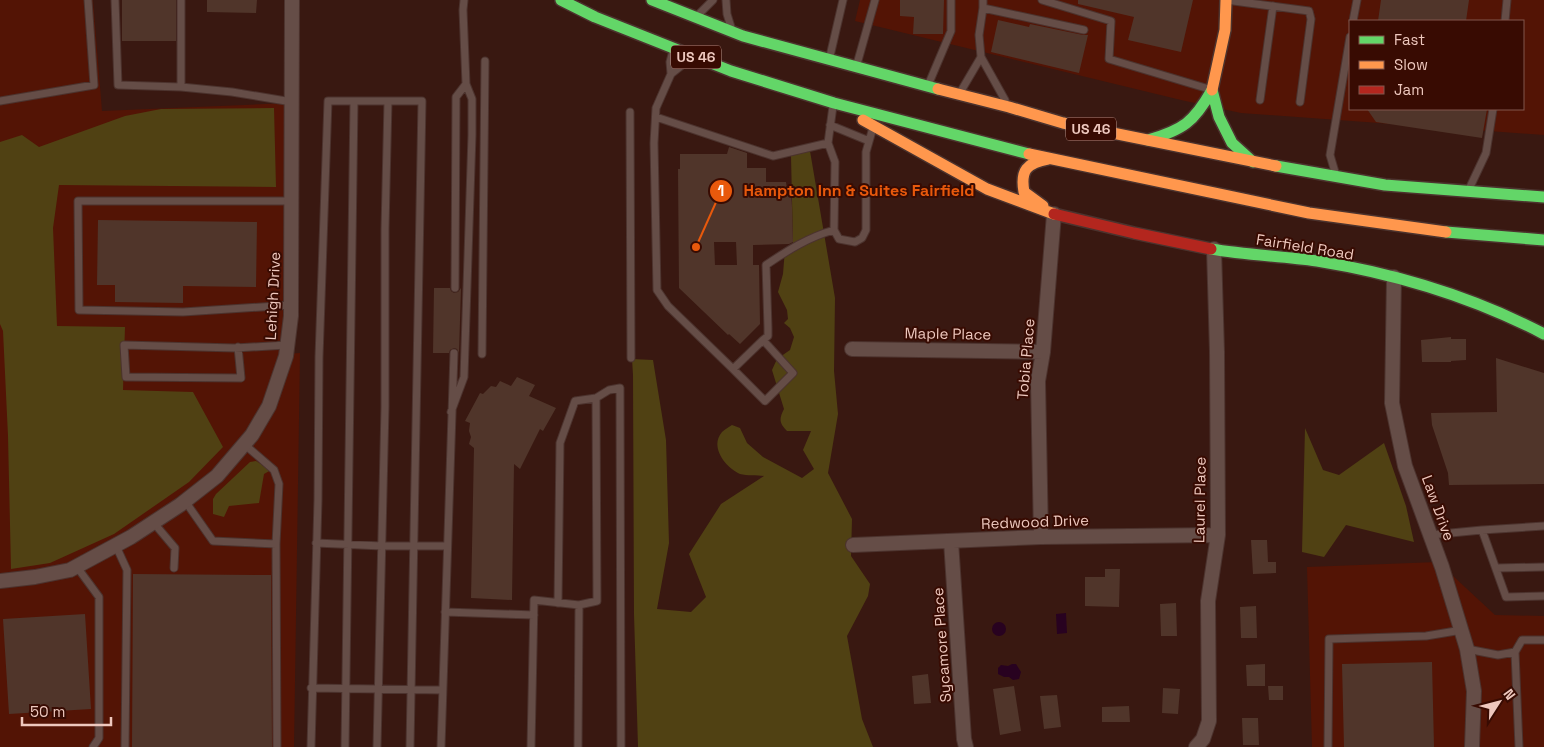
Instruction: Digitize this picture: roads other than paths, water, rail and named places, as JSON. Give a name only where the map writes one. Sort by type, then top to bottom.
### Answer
[{"type":"main road","name":"US 46","points":[[561,0],[595,17],[731,71],[906,123],[1048,159],[1309,213],[1440,231],[1544,240]]},
{"type":"main road","name":"US 46","points":[[652,0],[732,32],[1009,107],[1063,124],[1253,162],[1385,185],[1544,197]]},
{"type":"main road","points":[[1146,140],[1170,134],[1185,126],[1202,109],[1212,90],[1225,30],[1226,0]]},
{"type":"main road","points":[[1212,90],[1219,117],[1232,143],[1253,162]]},
{"type":"main road","name":"Fairfield Road","points":[[834,103],[987,189],[1054,214],[1115,230],[1214,249],[1315,261],[1409,280],[1464,297],[1514,318],[1544,334]]},
{"type":"main road","points":[[1048,159],[1031,164],[1025,172],[1022,182],[1024,192],[1054,214]]},
{"type":"street","name":"Lehigh Drive","points":[[0,581],[70,570],[116,546],[153,522],[185,501],[217,476],[252,435],[269,406],[286,356],[291,305],[292,0]]},
{"type":"street","name":"Tobia Place","points":[[1041,537],[1038,381],[1043,352],[1054,214]]},
{"type":"street","name":"Laurel Place","points":[[1196,747],[1203,739],[1209,721],[1208,601],[1218,535],[1217,352],[1214,249]]},
{"type":"street","name":"Law Drive","points":[[1394,277],[1392,403],[1405,466],[1430,535],[1467,649],[1474,691],[1472,747]]},
{"type":"street","name":"Maple Place","points":[[852,349],[1043,352]]},
{"type":"street","name":"Redwood Drive","points":[[853,545],[1041,537],[1218,535]]},
{"type":"street","name":"Sycamore Place","points":[[951,541],[966,747]]},
{"type":"lane","points":[[0,101],[94,85],[88,0]]},
{"type":"lane","points":[[115,0],[118,85],[181,87],[232,92],[292,102]]},
{"type":"lane","points":[[181,0],[181,87]]},
{"type":"lane","points":[[451,412],[464,377],[472,135],[472,99],[466,84],[464,0]]},
{"type":"lane","points":[[696,17],[713,0]]},
{"type":"lane","points":[[726,0],[727,14],[732,32]]},
{"type":"lane","points":[[829,59],[843,0]]},
{"type":"lane","points":[[857,67],[875,0]]},
{"type":"lane","points":[[928,86],[951,31],[951,0]]},
{"type":"lane","points":[[1042,0],[1111,21],[1109,59],[1212,90]]},
{"type":"lane","points":[[1226,0],[1309,11],[1311,19],[1300,102]]},
{"type":"lane","points":[[1353,20],[1357,0]]},
{"type":"lane","points":[[1505,20],[1507,0]]},
{"type":"lane","points":[[1009,107],[981,57],[979,35],[983,4],[1084,30]]},
{"type":"lane","points":[[1260,100],[1274,6]]},
{"type":"lane","points":[[1336,176],[1330,155],[1349,43]]},
{"type":"lane","points":[[671,74],[670,62],[674,48]]},
{"type":"lane","points":[[686,53],[681,66],[671,74],[656,108],[654,143],[657,290],[668,306],[765,400],[793,373],[764,340]]},
{"type":"lane","points":[[959,95],[981,57]]},
{"type":"lane","points":[[482,354],[485,61]]},
{"type":"lane","points":[[455,288],[456,97],[466,84]]},
{"type":"lane","points":[[345,747],[354,101]]},
{"type":"lane","points":[[377,747],[382,546],[388,101]]},
{"type":"lane","points":[[311,747],[319,357],[328,102],[422,101],[410,747]]},
{"type":"lane","points":[[834,103],[828,143],[834,162],[834,230],[839,239],[855,242],[862,238],[866,230],[866,152],[873,126]]},
{"type":"lane","points":[[1468,192],[1486,153],[1493,110]]},
{"type":"lane","points":[[630,112],[631,358]]},
{"type":"lane","points":[[656,117],[773,156],[828,143]]},
{"type":"lane","points":[[830,125],[869,141]]},
{"type":"lane","points":[[291,305],[183,312],[80,310],[78,201],[292,201]]},
{"type":"lane","points":[[733,369],[768,336],[766,265],[797,245],[820,234],[834,230]]},
{"type":"lane","points":[[238,348],[241,378],[126,377],[124,345],[238,348],[287,345]]},
{"type":"lane","points":[[441,747],[454,354]]},
{"type":"lane","points":[[558,603],[560,442],[576,400],[596,398],[609,390],[620,388],[621,747]]},
{"type":"lane","points":[[531,747],[534,600],[579,605],[597,601],[596,398]]},
{"type":"lane","points":[[244,444],[274,470],[279,484],[276,544],[277,747]]},
{"type":"lane","points":[[185,501],[213,541],[276,544]]},
{"type":"lane","points":[[153,522],[175,548],[174,568]]},
{"type":"lane","points":[[1430,535],[1544,526]]},
{"type":"lane","points":[[1482,530],[1506,597],[1544,596]]},
{"type":"lane","points":[[316,543],[447,546]]},
{"type":"lane","points":[[116,546],[127,570],[125,747]]},
{"type":"lane","points":[[77,567],[99,597],[99,738],[93,747]]},
{"type":"lane","points":[[1496,568],[1544,568]]},
{"type":"lane","points":[[578,747],[579,605]]},
{"type":"lane","points":[[445,612],[534,615]]},
{"type":"lane","points":[[1328,747],[1329,639],[1426,636],[1462,630]]},
{"type":"lane","points":[[1519,747],[1515,652],[1522,640],[1544,640]]},
{"type":"lane","points":[[1467,649],[1498,655],[1515,652]]},
{"type":"lane","points":[[311,688],[442,690]]},
{"type":"place","name":"Hampton Inn & Suites Fairfield","points":[[696,247]]}]
